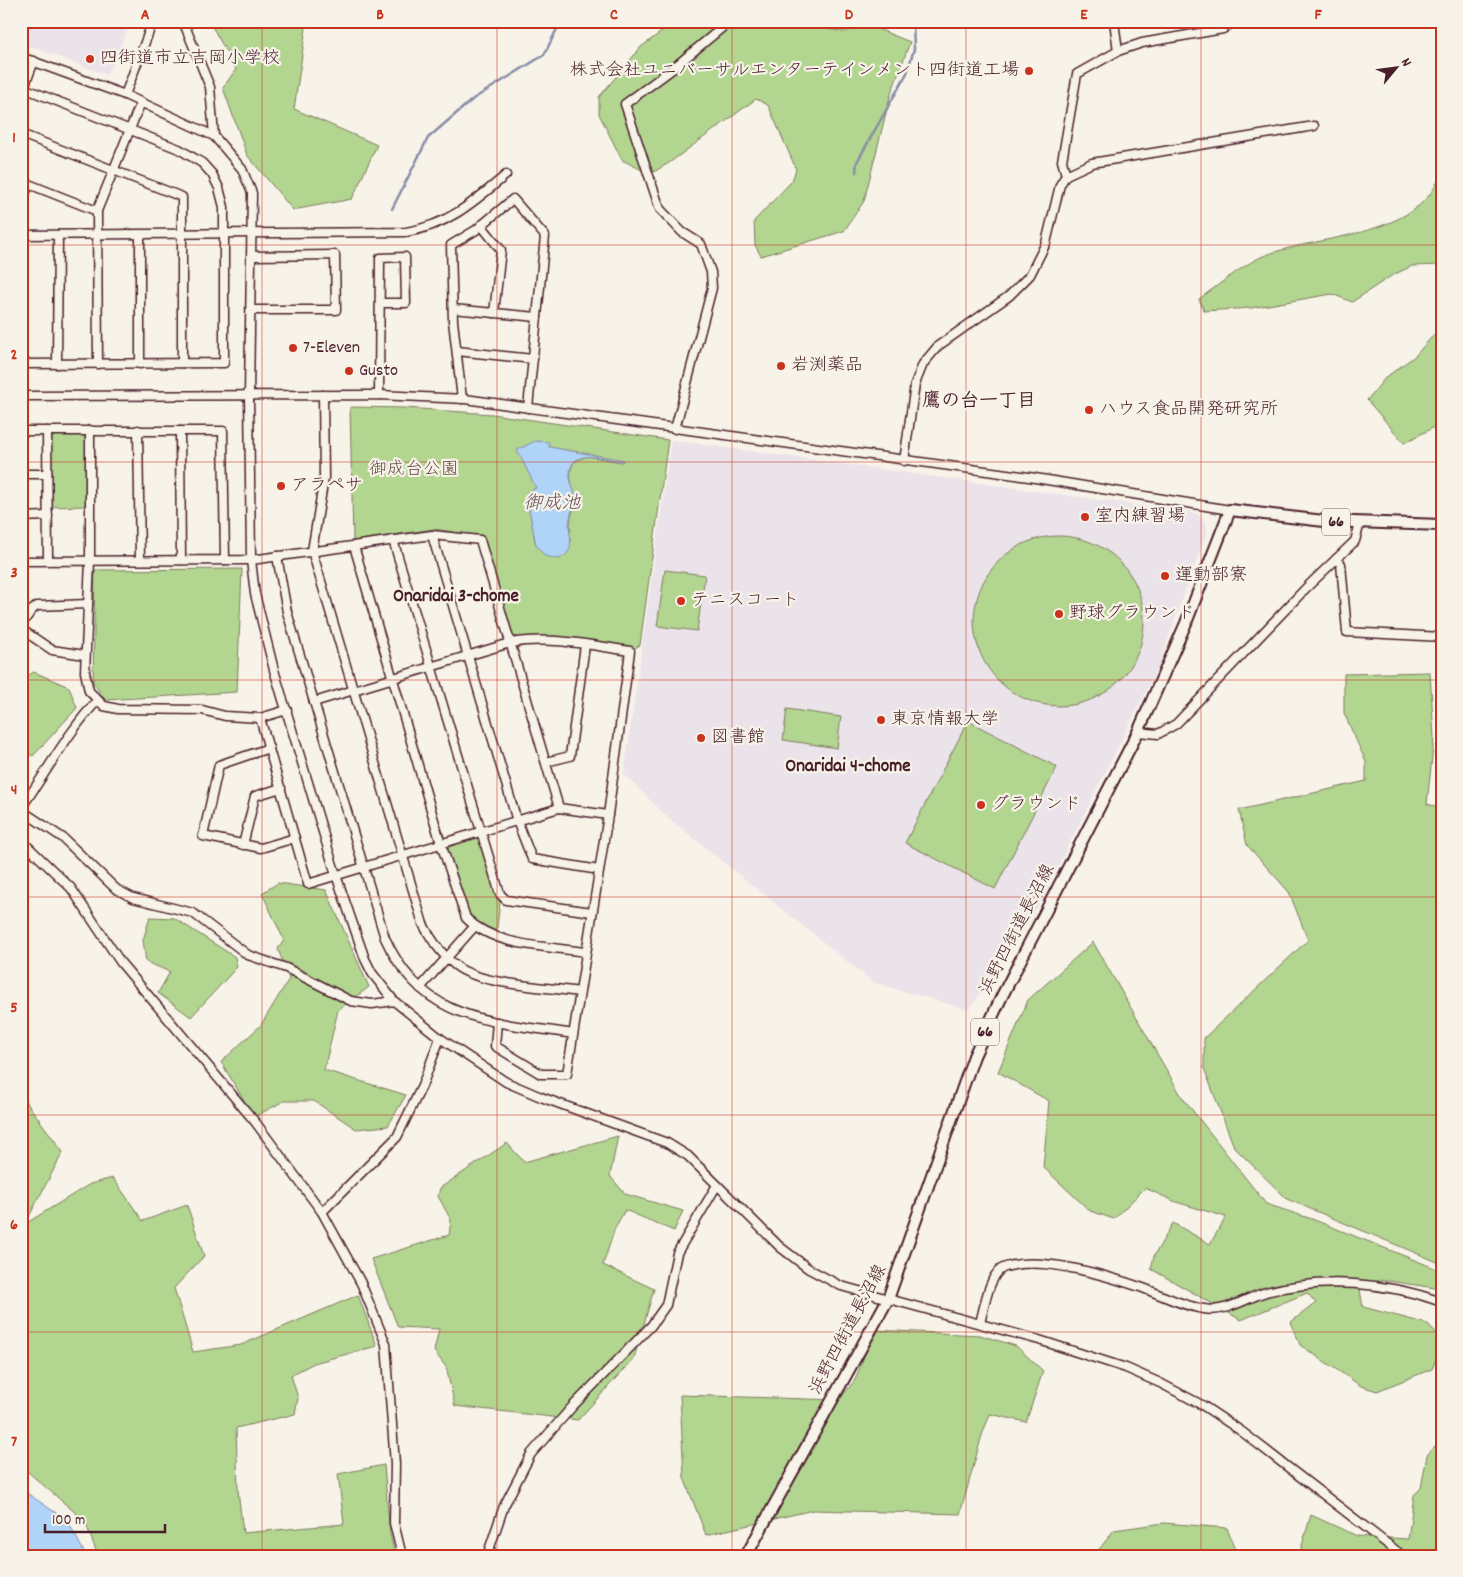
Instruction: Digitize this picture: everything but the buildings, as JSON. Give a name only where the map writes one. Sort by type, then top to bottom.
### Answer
[{"type":"main road","name":"66","points":[[1230,510],[1360,523],[1442,525]]},
{"type":"main road","name":"浜野四街道長沼線","points":[[746,1556],[888,1299],[974,1056],[1002,996],[1138,732],[1186,623],[1230,510]]},
{"type":"street","points":[[125,95],[153,21]]},
{"type":"street","points":[[183,21],[210,87],[209,100],[214,136]]},
{"type":"street","points":[[675,428],[712,288],[711,272],[701,244],[682,232],[660,209],[625,104],[671,70],[730,21]]},
{"type":"street","points":[[1114,21],[1118,51]]},
{"type":"street","points":[[1066,175],[1062,161],[1077,74],[1118,51],[1142,42],[1223,29],[1234,21]]},
{"type":"street","points":[[21,57],[125,95],[214,136],[229,150],[242,169],[252,193],[253,234],[249,396],[251,560],[255,594],[263,630],[336,875],[365,959],[372,973],[394,1001],[440,1038],[506,1082],[541,1098],[667,1143],[688,1156],[780,1246],[808,1269],[841,1286],[980,1323],[1126,1368],[1202,1405],[1241,1431],[1403,1556]]},
{"type":"street","points":[[21,364],[224,363],[225,235],[224,207],[219,188],[202,163],[179,149],[22,90],[34,61]]},
{"type":"street","points":[[98,364],[97,211],[141,102]]},
{"type":"street","points":[[904,461],[915,384],[923,364],[938,346],[1009,296],[1030,274],[1046,244],[1056,195],[1066,175],[1092,163],[1314,126]]},
{"type":"street","points":[[21,134],[182,196],[182,363]]},
{"type":"street","points":[[21,235],[225,235],[406,232],[424,229],[451,217],[506,175]]},
{"type":"street","points":[[21,204],[25,182],[97,211]]},
{"type":"street","points":[[462,399],[456,351],[450,245],[481,226],[513,199],[545,236],[528,408]]},
{"type":"street","points":[[481,226],[501,250],[494,313]]},
{"type":"street","points":[[57,364],[58,235]]},
{"type":"street","points":[[140,235],[140,364]]},
{"type":"street","points":[[251,310],[336,310],[335,255],[252,256]]},
{"type":"street","points":[[379,395],[380,258],[404,257],[406,303],[380,304]]},
{"type":"street","points":[[453,309],[537,318]]},
{"type":"street","points":[[456,351],[533,359]]},
{"type":"street","points":[[323,395],[324,478],[312,551],[423,924],[432,940],[446,957],[460,969],[484,979],[579,992]]},
{"type":"street","points":[[21,396],[379,395],[462,399],[1029,477],[1230,510]]},
{"type":"street","points":[[21,430],[223,431],[225,560]]},
{"type":"street","points":[[47,430],[48,560]]},
{"type":"street","points":[[90,430],[90,561],[85,655],[86,682],[97,701],[118,709],[202,710],[225,716],[260,718],[287,710]]},
{"type":"street","points":[[138,430],[140,560]]},
{"type":"street","points":[[180,431],[181,560]]},
{"type":"street","points":[[21,474],[47,474]]},
{"type":"street","points":[[21,517],[48,516]]},
{"type":"street","points":[[1138,732],[1158,734],[1176,724],[1355,541],[1360,523]]},
{"type":"street","points":[[21,561],[251,560],[432,535],[480,540],[560,808]]},
{"type":"street","points":[[432,535],[517,821],[532,859],[599,870]]},
{"type":"street","points":[[393,540],[430,667],[502,898],[592,912]]},
{"type":"street","points":[[354,546],[441,844],[466,918],[474,927],[497,938],[585,952]]},
{"type":"street","points":[[277,556],[287,612],[385,938],[394,957],[407,976],[445,1007],[471,1017],[573,1034]]},
{"type":"street","points":[[1336,559],[1341,564],[1347,632],[1442,637]]},
{"type":"street","points":[[21,625],[37,606],[88,604]]},
{"type":"street","points":[[21,629],[52,650],[85,655]]},
{"type":"street","points":[[314,702],[510,643],[531,639],[630,651],[608,815],[585,952],[568,1074],[541,1074],[495,1046],[497,1022]]},
{"type":"street","points":[[546,762],[570,756],[585,645]]},
{"type":"street","points":[[97,701],[70,734],[21,809],[63,838],[116,889],[132,898],[193,913],[248,955],[286,968],[351,1001],[372,1004],[394,1001]]},
{"type":"street","points":[[260,718],[308,884],[560,808],[608,815]]},
{"type":"street","points":[[269,748],[219,765],[203,836],[262,848],[295,838]]},
{"type":"street","points":[[243,845],[255,796],[280,788]]},
{"type":"street","points":[[21,840],[71,888],[122,963],[233,1094],[322,1212],[361,1282],[386,1344],[395,1464],[394,1522],[402,1556]]},
{"type":"street","points":[[420,988],[474,927]]},
{"type":"street","points":[[322,1212],[397,1137],[422,1086],[440,1038]]},
{"type":"street","points":[[487,1556],[504,1506],[531,1454],[572,1407],[651,1326],[666,1304],[677,1254],[717,1185]]},
{"type":"street","points":[[980,1323],[992,1281],[997,1273],[1002,1269],[1028,1262],[1060,1266],[1129,1284],[1190,1307],[1207,1310],[1222,1308],[1265,1293],[1300,1285],[1326,1284],[1359,1284],[1413,1292],[1442,1302]]},
{"type":"shaded area","name":"四街道市立吉岡小学校","points":[[21,21],[132,21],[107,75],[21,43]]},
{"type":"shaded area","name":"東京情報大学","points":[[671,440],[1195,513],[1201,516],[1206,523],[1208,529],[1158,667],[1038,906],[969,1010],[874,983],[667,817],[624,774]]},
{"type":"green space","points":[[209,21],[307,21],[294,109],[377,145],[352,199],[293,210],[247,155],[223,88],[236,69]]},
{"type":"green space","points":[[676,21],[785,21],[844,32],[868,25],[910,42],[890,97],[864,201],[844,231],[761,256],[755,245],[754,221],[792,181],[796,169],[768,105],[756,99],[669,163],[650,174],[622,160],[599,114],[599,97],[641,47]]},
{"type":"green space","points":[[1442,170],[1442,265],[1412,266],[1391,276],[1352,302],[1332,294],[1251,308],[1204,311],[1199,299],[1241,268],[1259,258],[1289,248],[1368,230],[1393,221],[1414,209],[1431,192]]},
{"type":"green space","points":[[1442,330],[1442,423],[1404,443],[1367,400],[1386,377],[1415,356],[1437,331]]},
{"type":"green space","name":"御成台公園","points":[[350,407],[405,408],[492,414],[668,440],[640,645],[633,649],[576,641],[517,638],[512,635],[484,537],[434,529],[353,541]],"holes":[[[548,447],[623,460],[622,462],[587,456],[574,462],[570,472],[574,498],[570,521],[571,531],[535,542],[528,493],[536,488]]]},
{"type":"green space","points":[[83,434],[86,437],[87,506],[52,507],[50,439],[56,435]]},
{"type":"green space","name":"野球グラウンド","points":[[1059,536],[1084,540],[1099,546],[1113,555],[1125,567],[1134,581],[1140,596],[1144,621],[1140,646],[1134,661],[1125,675],[1113,687],[1099,696],[1084,702],[1059,706],[1034,702],[1019,696],[1005,687],[993,675],[984,661],[978,646],[974,621],[978,596],[984,581],[993,567],[1005,555],[1019,546],[1034,540]]},
{"type":"green space","points":[[242,569],[237,692],[105,700],[93,682],[95,570]]},
{"type":"green space","name":"テニスコート","points":[[665,570],[705,575],[697,631],[657,626]]},
{"type":"green space","points":[[34,672],[69,687],[77,708],[33,756],[21,750],[21,679]]},
{"type":"green space","points":[[1430,672],[1434,738],[1427,804],[1442,808],[1442,1264],[1287,1199],[1234,1147],[1204,1068],[1204,1038],[1308,940],[1289,892],[1247,845],[1239,810],[1366,781],[1366,762],[1344,713],[1344,674]]},
{"type":"green space","points":[[787,709],[841,717],[837,748],[783,740]]},
{"type":"green space","name":"グラウンド","points":[[968,721],[1057,767],[995,889],[905,843]]},
{"type":"green space","points":[[477,838],[481,841],[500,902],[496,935],[469,917],[447,851],[450,846]]},
{"type":"green space","points":[[278,883],[326,890],[369,987],[338,1010],[324,1070],[406,1095],[388,1126],[356,1129],[314,1101],[284,1101],[254,1117],[221,1062],[261,1025],[289,979],[278,949],[284,940],[262,893]]},
{"type":"green space","points":[[150,917],[174,918],[235,957],[237,967],[191,1017],[158,993],[170,972],[146,962],[143,940]]},
{"type":"green space","points":[[1093,942],[1182,1097],[1266,1204],[1312,1219],[1442,1271],[1442,1289],[1382,1280],[1360,1290],[1363,1307],[1428,1324],[1442,1339],[1442,1345],[1432,1369],[1377,1391],[1361,1386],[1300,1345],[1291,1322],[1316,1303],[1307,1293],[1241,1320],[1151,1269],[1154,1256],[1173,1223],[1210,1244],[1226,1217],[1176,1202],[1145,1188],[1114,1219],[1090,1211],[1043,1167],[1049,1101],[998,1072],[1028,1000]]},
{"type":"green space","points":[[21,1095],[63,1152],[25,1224],[90,1184],[113,1178],[143,1221],[187,1205],[204,1256],[174,1288],[193,1352],[241,1345],[358,1295],[377,1346],[314,1363],[291,1375],[298,1398],[295,1414],[236,1428],[238,1490],[243,1533],[344,1524],[338,1474],[384,1465],[390,1534],[395,1556],[98,1556],[85,1521],[21,1466]]},
{"type":"green space","points":[[618,1136],[610,1176],[625,1194],[683,1211],[674,1231],[625,1210],[615,1228],[603,1265],[654,1289],[634,1358],[578,1420],[455,1406],[446,1367],[434,1351],[439,1329],[398,1327],[371,1259],[449,1235],[451,1220],[438,1196],[440,1188],[507,1143],[524,1162]]},
{"type":"green space","points":[[874,1330],[980,1335],[1016,1346],[1043,1371],[1026,1422],[990,1414],[982,1435],[960,1514],[813,1510],[706,1535],[684,1478],[680,1395],[839,1400],[855,1380]]},
{"type":"green space","points":[[1442,1438],[1442,1556],[1299,1556],[1311,1515],[1357,1536],[1408,1539],[1414,1495],[1421,1488],[1427,1455]]},
{"type":"green space","points":[[1164,1523],[1227,1528],[1237,1556],[1094,1556],[1114,1530]]},
{"type":"water","name":"御成池","points":[[535,441],[549,442],[549,447],[623,460],[622,462],[599,457],[583,457],[576,460],[572,465],[570,476],[575,499],[569,524],[570,546],[569,551],[559,559],[545,556],[536,545],[527,493],[536,488],[517,450]]},
{"type":"water","points":[[21,1489],[68,1521],[86,1556],[21,1556]]},
{"type":"waterway","points":[[392,209],[428,138],[473,99],[544,55],[561,21]]},
{"type":"waterway","points":[[856,172],[857,162],[907,73],[914,49],[913,21]]},
{"type":"place","name":"四街道市立吉岡小学校","points":[[90,59]]},
{"type":"place","name":"株式会社ユニバーサルエンターテインメント四街道工場","points":[[1029,71]]},
{"type":"place","name":"7-Eleven","points":[[293,348]]},
{"type":"place","name":"岩渕薬品","points":[[781,366]]},
{"type":"place","name":"Gusto","points":[[349,371]]},
{"type":"place","name":"ハウス食品開発研究所","points":[[1089,410]]},
{"type":"place","name":"アラペサ","points":[[281,486]]},
{"type":"place","name":"室内練習場","points":[[1085,517]]},
{"type":"place","name":"運動部寮","points":[[1165,576]]},
{"type":"place","name":"テニスコート","points":[[681,601]]},
{"type":"place","name":"野球グラウンド","points":[[1059,614]]},
{"type":"place","name":"東京情報大学","points":[[881,720]]},
{"type":"place","name":"図書館","points":[[701,738]]},
{"type":"place","name":"グラウンド","points":[[981,805]]},
{"type":"district","name":"鷹の台一丁目","points":[[979,402]]},
{"type":"district","name":"Onaridai 3-chome","points":[[456,597]]},
{"type":"district","name":"Onaridai 4-chome","points":[[848,767]]}]
